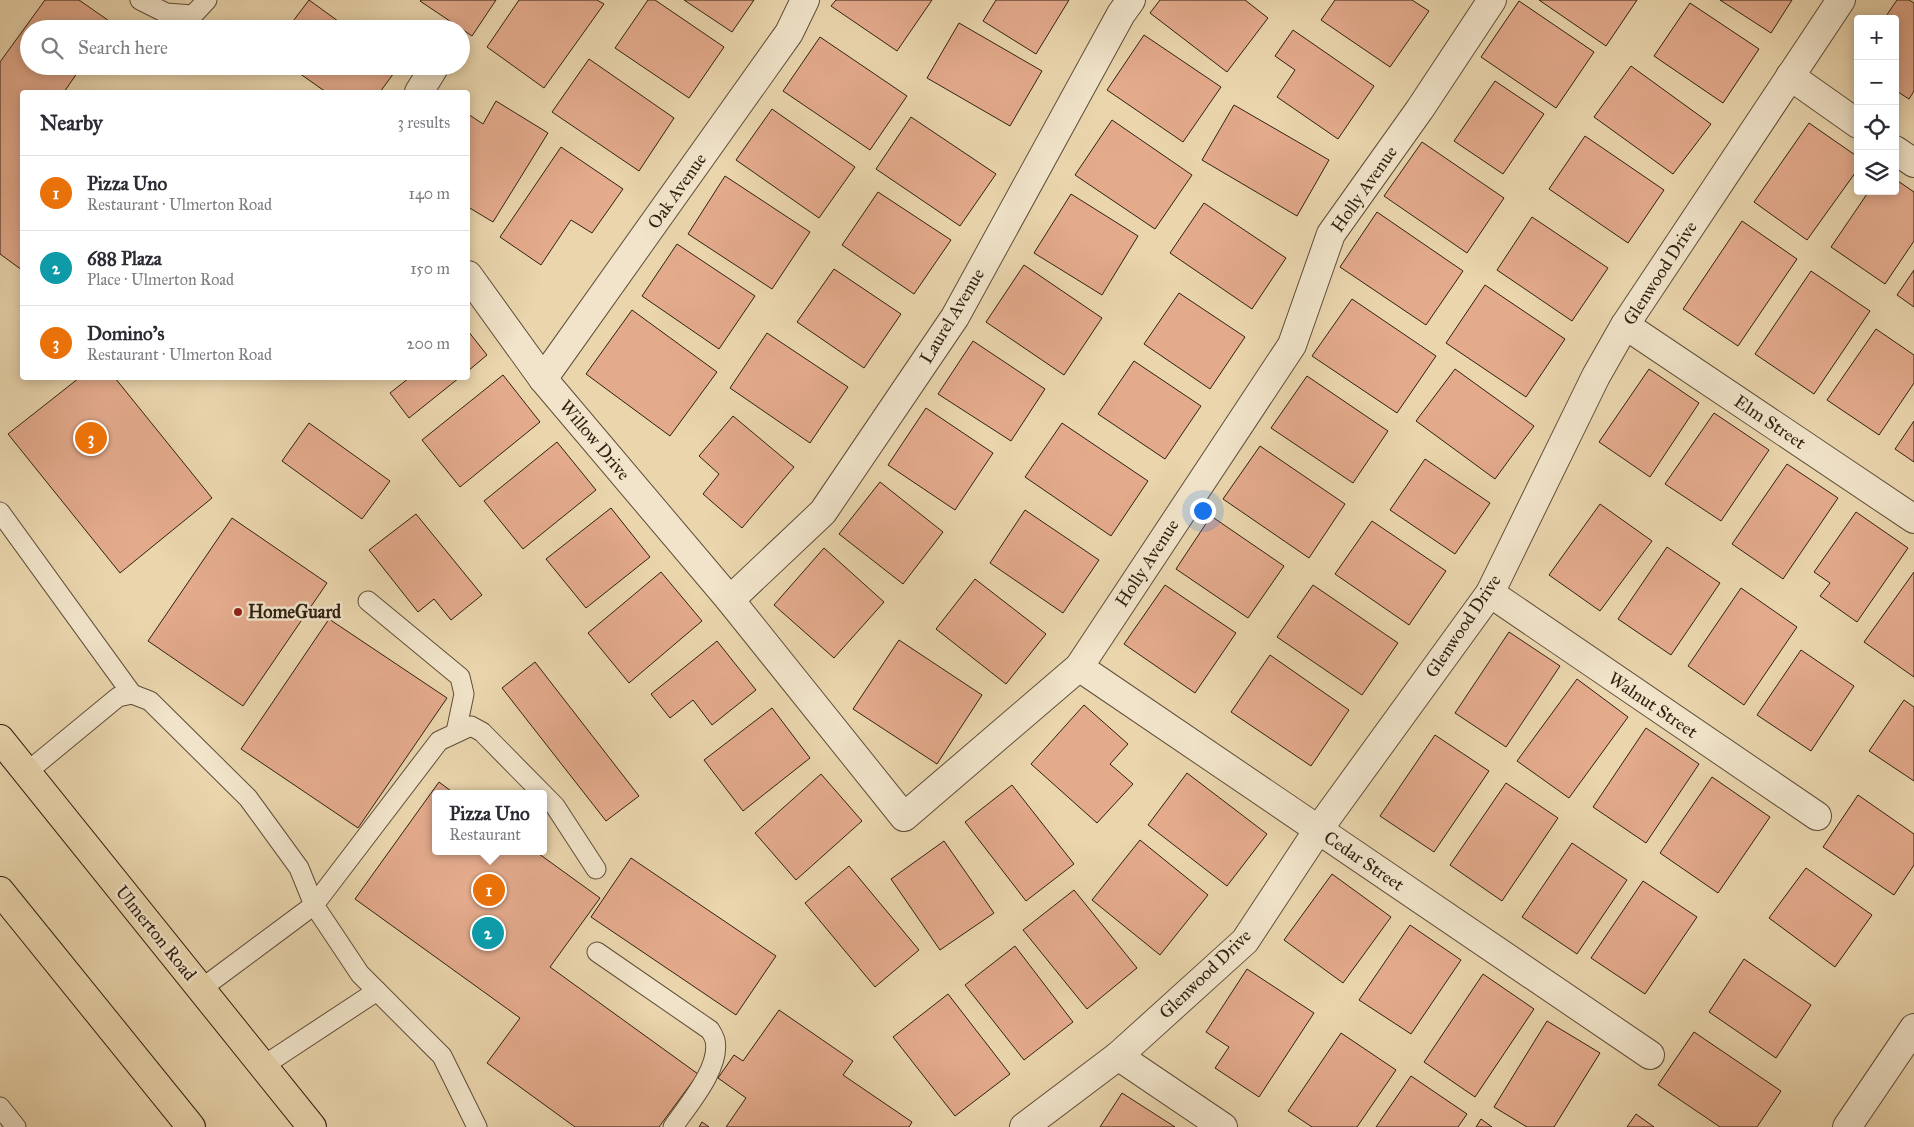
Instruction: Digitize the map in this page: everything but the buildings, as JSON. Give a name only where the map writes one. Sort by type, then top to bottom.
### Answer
[{"type":"main road","name":"Ulmerton Road","points":[[0,739],[312,1127]]},
{"type":"main road","points":[[0,891],[191,1127]]},
{"type":"street","name":"Oak Avenue","points":[[543,379],[789,33],[806,0]]},
{"type":"street","name":"Laurel Avenue","points":[[730,600],[824,512],[955,317],[1121,14],[1131,0]]},
{"type":"street","name":"Holly Avenue","points":[[730,600],[904,817],[1079,667],[1292,345],[1331,234],[1420,109],[1492,0]]},
{"type":"street","name":"Glenwood Drive","points":[[1024,1127],[1118,1056],[1246,941],[1318,830],[1490,593],[1596,376],[1625,325],[1841,0]]},
{"type":"street","points":[[421,90],[430,75]]},
{"type":"street","points":[[1790,76],[1854,121]]},
{"type":"street","points":[[1899,153],[1914,163]]},
{"type":"street","name":"Willow Drive","points":[[470,279],[543,379],[730,600]]},
{"type":"street","name":"Elm Street","points":[[1625,325],[1914,519]]},
{"type":"street","name":"Walnut Street","points":[[1490,593],[1817,816]]},
{"type":"street","name":"Cedar Street","points":[[1079,667],[1650,1055]]},
{"type":"street","points":[[1847,1127],[1914,1028]]},
{"type":"street","points":[[1118,1056],[1223,1127]]},
{"type":"lane","points":[[140,0],[166,13],[193,15],[208,0]]},
{"type":"lane","points":[[0,512],[132,694],[150,701],[248,798],[299,868],[314,906],[360,974],[442,1056],[477,1127]]},
{"type":"lane","points":[[368,601],[460,677],[464,694],[456,732]]},
{"type":"lane","points":[[26,772],[118,698],[132,694]]},
{"type":"lane","points":[[201,989],[314,906],[439,742],[471,726],[482,732],[539,790]]},
{"type":"lane","points":[[547,798],[555,806],[596,869]]},
{"type":"lane","points":[[596,952],[710,1030],[715,1041],[714,1060],[704,1082],[673,1127]]},
{"type":"lane","points":[[263,1066],[377,991]]},
{"type":"lane","points":[[0,1107],[16,1127]]},
{"type":"place","name":"Domino's","points":[[91,438]]},
{"type":"place","name":"HomeGuard","points":[[238,612]]},
{"type":"place","name":"Pizza Uno","points":[[489,890]]},
{"type":"place","name":"688 Plaza","points":[[488,933]]}]
